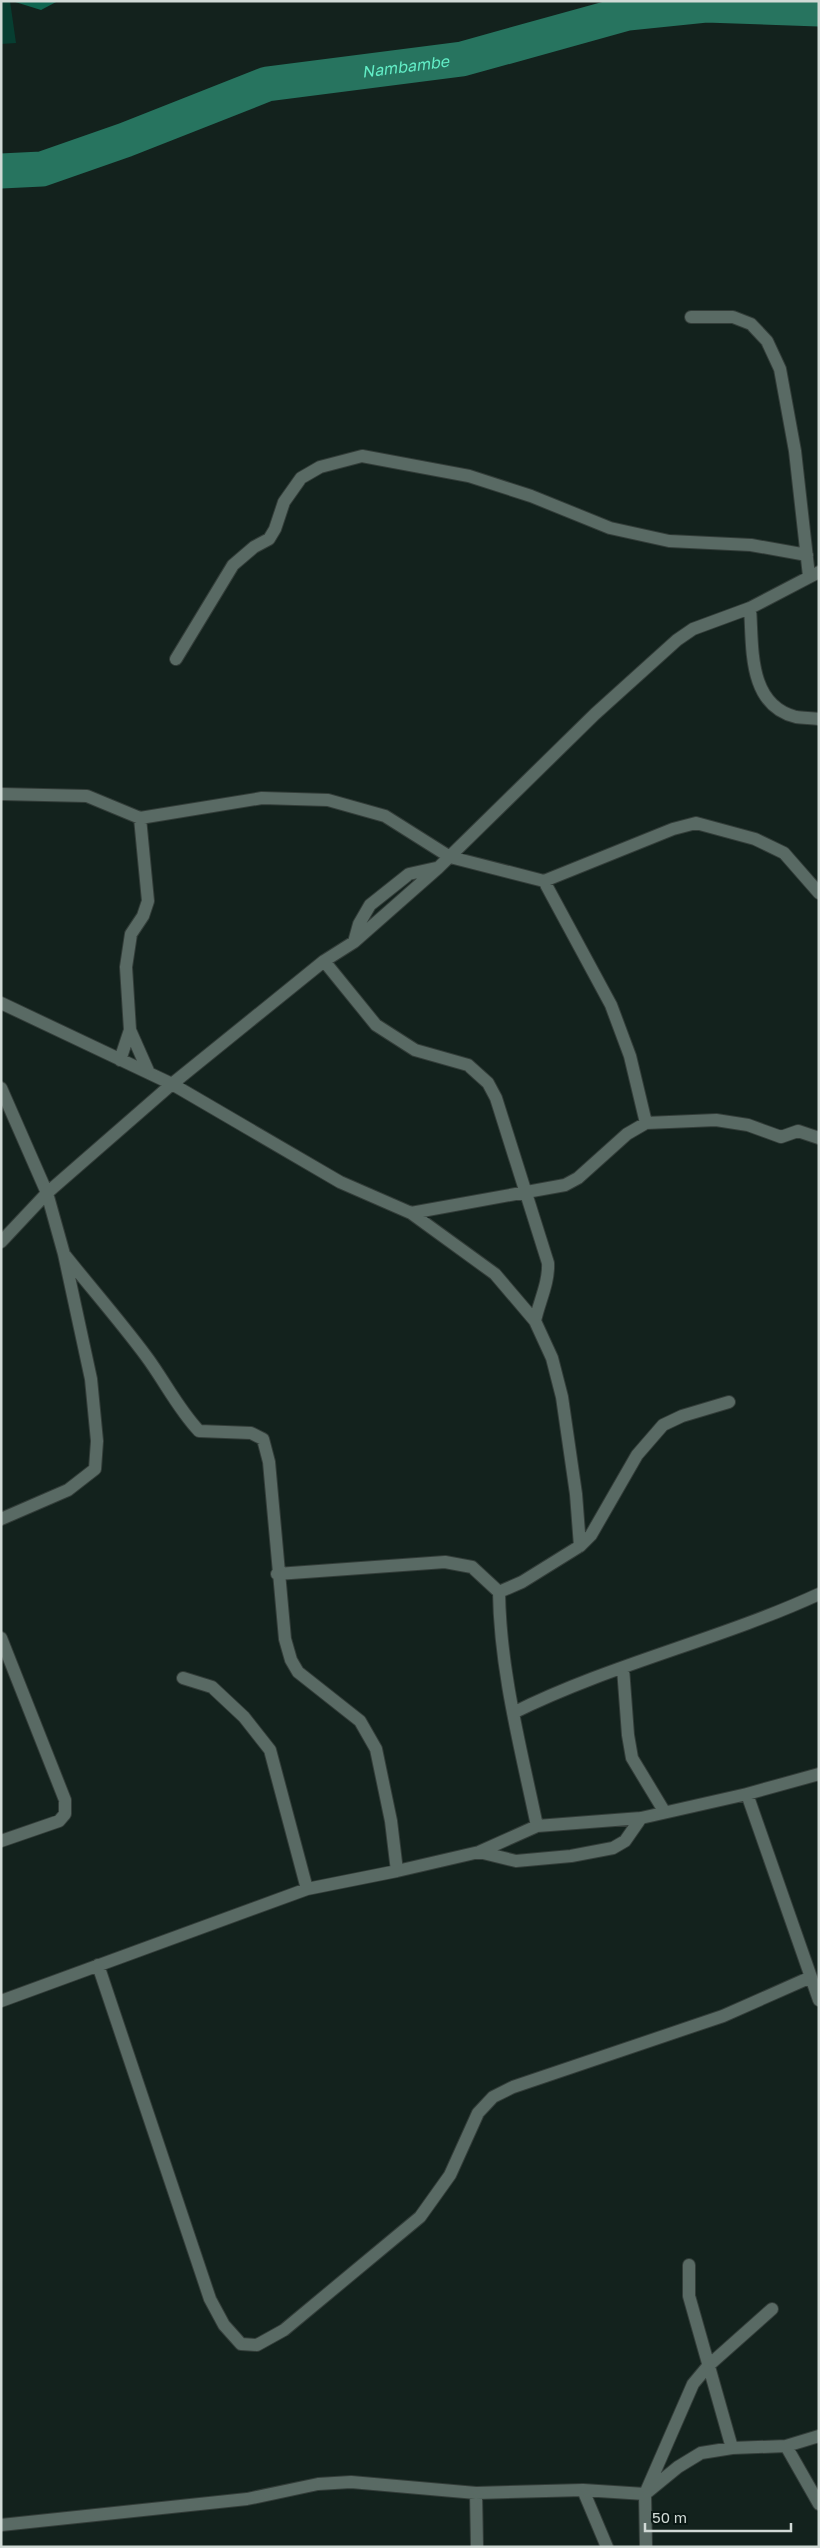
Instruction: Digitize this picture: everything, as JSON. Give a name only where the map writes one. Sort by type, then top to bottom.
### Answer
[{"type":"street","points":[[1,1242],[47,1193],[172,1084],[324,961],[354,942],[359,924],[370,905],[409,874],[438,868],[595,714],[677,640],[694,629],[750,608],[814,574],[807,555],[794,442],[780,369],[767,341],[751,324],[733,317],[691,317]]},
{"type":"street","points":[[176,659],[233,565],[254,547],[269,539],[275,530],[284,502],[301,478],[320,468],[362,456],[469,476],[531,496],[610,528],[669,541],[751,545],[807,555]]},
{"type":"street","points":[[750,608],[754,674],[762,691],[774,705],[794,717],[819,719]]},
{"type":"street","points":[[1,794],[87,796],[140,818],[262,798],[328,800],[385,816],[450,857],[544,882],[673,829],[696,823],[755,839],[784,853],[819,893]]},
{"type":"street","points":[[120,1060],[130,1030],[127,950],[130,934],[143,916],[148,901],[140,818]]},
{"type":"street","points":[[544,882],[611,1004],[630,1056],[646,1122]]},
{"type":"street","points":[[324,961],[376,1025],[415,1050],[468,1065],[488,1084],[496,1098],[548,1263],[549,1277],[540,1299],[535,1321]]},
{"type":"street","points":[[1,1003],[172,1084],[340,1182],[411,1213],[495,1274],[535,1321],[552,1358],[562,1397],[576,1494],[580,1546]]},
{"type":"street","points":[[130,1030],[149,1073]]},
{"type":"street","points":[[1,1088],[47,1193],[64,1254],[91,1379],[97,1441],[94,1469],[68,1490],[1,1519]]},
{"type":"street","points":[[411,1213],[526,1193],[548,1186],[566,1185],[578,1178],[627,1134],[646,1122],[716,1120],[748,1125],[781,1137],[798,1131],[819,1138]]},
{"type":"street","points":[[64,1254],[144,1354],[188,1419],[199,1431],[251,1432],[263,1439],[269,1462],[277,1574],[285,1639],[291,1660],[298,1672],[360,1721],[376,1749],[391,1821],[398,1872]]},
{"type":"street","points":[[499,1592],[522,1582],[580,1546],[591,1535],[637,1455],[663,1425],[682,1416],[729,1402]]},
{"type":"street","points":[[277,1574],[445,1562],[472,1567],[499,1592],[500,1625],[513,1713],[537,1826]]},
{"type":"street","points":[[513,1713],[551,1694],[775,1614],[819,1594]]},
{"type":"street","points":[[1,1639],[65,1800],[66,1814],[59,1820],[1,1841]]},
{"type":"street","points":[[623,1668],[628,1735],[632,1758],[664,1811]]},
{"type":"street","points":[[183,1678],[212,1688],[244,1717],[270,1750],[307,1889]]},
{"type":"street","points":[[1,2001],[307,1889],[398,1872],[479,1852],[537,1826],[641,1818],[664,1811],[747,1794],[819,1774]]},
{"type":"street","points":[[747,1794],[819,2000]]},
{"type":"street","points":[[479,1852],[516,1861],[571,1856],[625,1841],[641,1818]]},
{"type":"street","points":[[98,1965],[210,2299],[224,2325],[241,2344],[257,2345],[284,2330],[420,2216],[450,2175],[478,2113],[493,2097],[513,2087],[723,2016],[811,1977]]},
{"type":"street","points":[[689,2265],[688,2296],[732,2448]]},
{"type":"street","points":[[646,2547],[645,2494],[693,2384],[708,2366],[772,2310]]},
{"type":"street","points":[[1,2525],[247,2499],[318,2484],[351,2482],[476,2493],[583,2490],[645,2494],[678,2467],[701,2453],[732,2448],[786,2446],[819,2436]]},
{"type":"street","points":[[786,2446],[819,2504]]},
{"type":"street","points":[[583,2490],[606,2547]]},
{"type":"street","points":[[476,2493],[477,2547]]},
{"type":"green space","points":[[1,1],[10,1],[16,43],[1,44]]},
{"type":"green space","points":[[12,1],[58,1],[41,10]]},
{"type":"waterway","name":"Nambambe","points":[[1,171],[42,169],[125,140],[267,84],[462,59],[628,13],[706,5],[819,9]]}]
